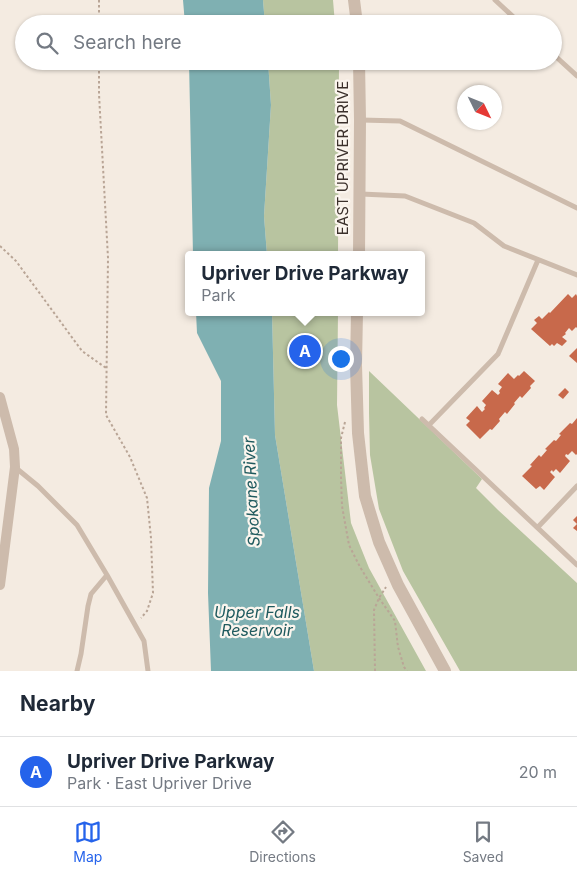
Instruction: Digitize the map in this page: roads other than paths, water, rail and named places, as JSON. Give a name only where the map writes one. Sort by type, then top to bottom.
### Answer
[{"type":"street","points":[[354,0],[356,15]]},
{"type":"street","name":"EAST UPRIVER DRIVE","points":[[359,70],[359,251]]},
{"type":"street","points":[[358,316],[356,365],[358,433],[365,496],[379,542],[398,585],[445,671]]},
{"type":"street","points":[[0,397],[14,449],[15,467],[0,586]]},
{"type":"lane","points":[[495,0],[511,15]]},
{"type":"lane","points":[[562,62],[577,76]]},
{"type":"lane","points":[[360,120],[400,121],[577,208]]},
{"type":"lane","points":[[360,194],[405,196],[474,223],[504,246],[577,274]]},
{"type":"lane","points":[[429,425],[498,354],[538,260]]},
{"type":"lane","points":[[422,418],[577,564]]},
{"type":"lane","points":[[15,467],[38,486],[77,525],[144,641],[148,671]]},
{"type":"lane","points":[[538,527],[577,486]]},
{"type":"lane","points":[[77,671],[91,594],[107,575]]},
{"type":"water","points":[[183,0],[263,0],[264,15],[184,15]]},
{"type":"water","points":[[189,70],[269,70],[271,105],[264,216],[267,251],[193,251]]},
{"type":"water","name":"Upper Falls Reservoir","points":[[196,316],[272,316],[275,435],[314,671],[211,671],[208,593],[209,488],[221,441],[221,381],[197,333]]},
{"type":"place","name":"Upriver Drive Parkway","points":[[305,351]]},
{"type":"water label","name":"Spokane River","points":[[251,492]]}]
